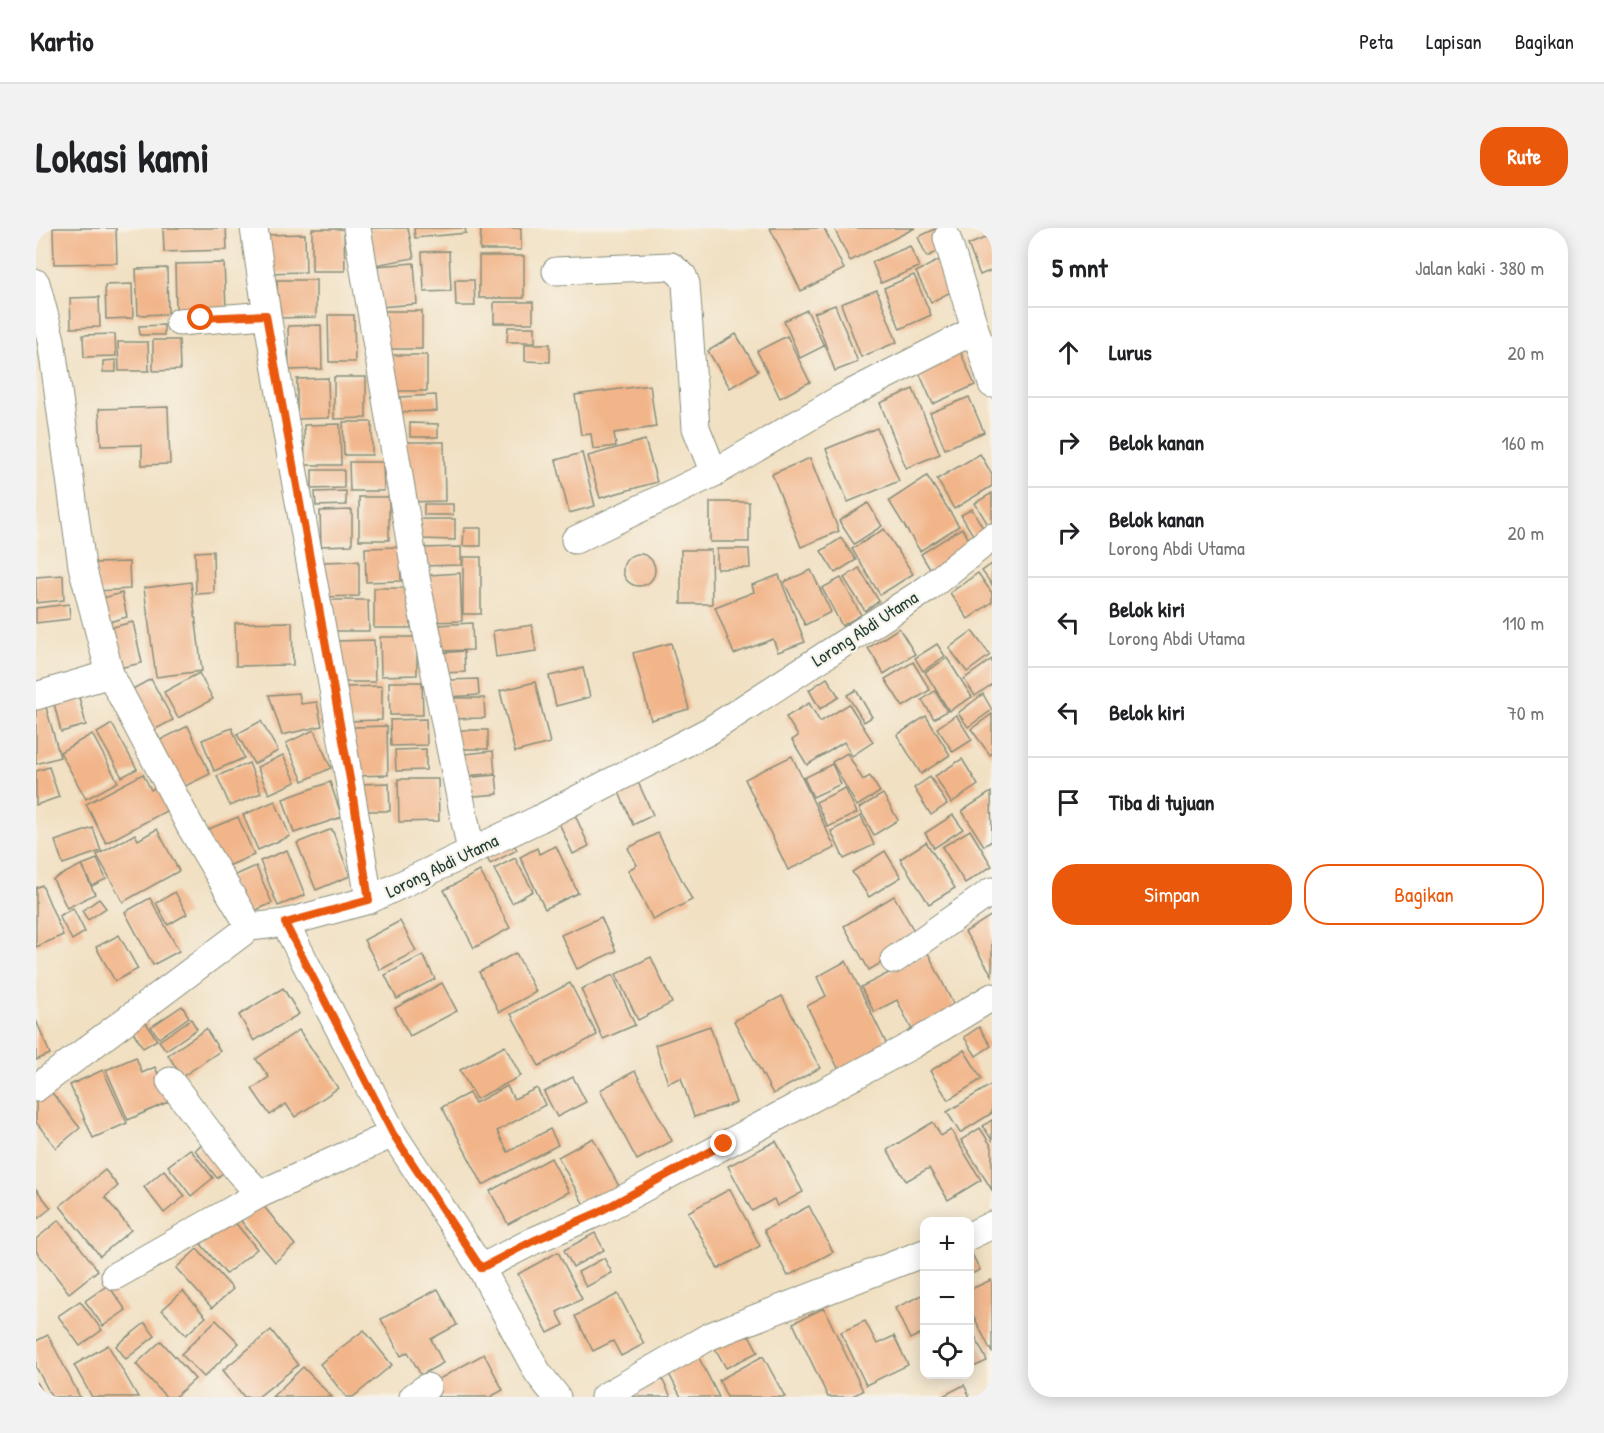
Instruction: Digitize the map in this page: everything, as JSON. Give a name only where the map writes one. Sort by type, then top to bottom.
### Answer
[{"type":"street","points":[[254,228],[266,315],[352,790],[369,900]]},
{"type":"street","points":[[357,228],[419,594],[471,851]]},
{"type":"street","points":[[946,238],[992,384]]},
{"type":"street","points":[[556,271],[671,266],[682,276],[687,295],[689,360],[696,428],[714,473]]},
{"type":"street","points":[[36,283],[51,340],[82,566],[110,674],[190,826],[250,927],[36,1088]]},
{"type":"street","points":[[179,322],[266,315]]},
{"type":"street","points":[[575,540],[714,473],[840,399],[975,330]]},
{"type":"street","name":"Lorong Abdi Utama","points":[[250,927],[285,923],[369,900],[539,819],[708,731],[927,589],[992,537]]},
{"type":"street","points":[[36,696],[110,674]]},
{"type":"street","points":[[894,960],[992,891]]},
{"type":"street","points":[[285,923],[393,1134],[481,1268],[538,1373],[557,1397]]},
{"type":"street","points":[[481,1268],[533,1241],[597,1213],[914,1044],[992,998]]},
{"type":"street","points":[[170,1082],[239,1172],[260,1194]]},
{"type":"street","points":[[115,1276],[260,1194],[393,1134]]},
{"type":"street","points":[[974,1234],[992,1225]]},
{"type":"street","points":[[604,1397],[710,1336],[920,1255]]},
{"type":"building","points":[[53,228],[116,228],[117,263],[54,264]]},
{"type":"building","points":[[163,228],[226,228],[227,250],[164,252]]},
{"type":"building","points":[[368,228],[408,228],[414,258],[375,265]]},
{"type":"building","points":[[414,228],[465,228],[466,233],[415,238]]},
{"type":"building","points":[[481,228],[521,228],[521,250],[480,250]]},
{"type":"building","points":[[770,228],[824,228],[844,269],[801,291]]},
{"type":"building","points":[[834,228],[915,228],[850,261]]},
{"type":"building","points":[[312,229],[344,229],[345,271],[312,271]]},
{"type":"building","points":[[935,229],[945,248],[927,257],[918,237]]},
{"type":"building","points":[[305,234],[306,272],[266,273],[265,235]]},
{"type":"building","points":[[992,235],[992,270],[980,275],[968,245]]},
{"type":"building","points":[[910,246],[919,267],[881,283],[872,262]]},
{"type":"building","points":[[449,251],[451,291],[424,292],[422,252]]},
{"type":"building","points":[[479,256],[524,256],[524,298],[479,298]]},
{"type":"building","points":[[943,258],[957,289],[931,302],[916,272]]},
{"type":"building","points":[[224,263],[226,308],[176,309],[175,264]]},
{"type":"building","points":[[414,263],[417,304],[379,307],[376,266]]},
{"type":"building","points":[[167,268],[168,314],[138,315],[136,269]]},
{"type":"building","points":[[914,275],[931,315],[900,329],[884,288]]},
{"type":"building","points":[[277,280],[316,280],[316,317],[278,318]]},
{"type":"building","points":[[455,280],[474,280],[475,306],[456,306]]},
{"type":"building","points":[[132,284],[133,318],[106,319],[105,285]]},
{"type":"building","points":[[877,290],[897,342],[861,357],[841,304]]},
{"type":"building","points":[[99,297],[100,327],[71,328],[70,298]]},
{"type":"building","points":[[494,302],[533,302],[533,323],[494,323]]},
{"type":"building","points":[[835,305],[858,362],[835,371],[814,313]]},
{"type":"building","points":[[807,310],[824,346],[800,358],[784,321]]},
{"type":"building","points":[[383,311],[422,311],[422,349],[383,349]]},
{"type":"building","points":[[328,315],[354,315],[355,362],[329,362]]},
{"type":"building","points":[[164,325],[164,335],[140,335],[139,326]]},
{"type":"building","points":[[321,325],[322,369],[289,370],[288,326]]},
{"type":"building","points":[[508,327],[535,327],[535,342],[507,342]]},
{"type":"building","points":[[115,334],[116,356],[84,357],[83,335]]},
{"type":"building","points":[[736,334],[758,371],[730,388],[708,351]]},
{"type":"building","points":[[787,336],[810,382],[780,398],[757,351]]},
{"type":"building","points":[[153,340],[179,340],[180,370],[153,371]]},
{"type":"building","points":[[118,342],[148,342],[149,371],[119,371]]},
{"type":"building","points":[[525,344],[550,344],[550,362],[525,361]]},
{"type":"building","points":[[959,349],[975,385],[933,404],[917,368]]},
{"type":"building","points":[[388,355],[427,355],[427,391],[387,391]]},
{"type":"building","points":[[116,360],[116,372],[103,372],[103,361]]},
{"type":"building","points":[[334,377],[366,377],[366,418],[334,419]]},
{"type":"building","points":[[328,378],[329,418],[297,419],[297,379]]},
{"type":"building","points":[[650,385],[656,427],[614,433],[616,446],[593,449],[591,434],[581,435],[575,395]]},
{"type":"building","points":[[913,389],[940,454],[906,468],[880,403]]},
{"type":"building","points":[[436,395],[437,411],[401,412],[400,397]]},
{"type":"building","points":[[969,397],[984,432],[945,449],[930,413]]},
{"type":"building","points":[[168,407],[170,464],[142,465],[142,445],[101,446],[99,409]]},
{"type":"building","points":[[343,422],[372,422],[372,455],[344,455]]},
{"type":"building","points":[[410,423],[438,424],[438,437],[410,437]]},
{"type":"building","points":[[340,424],[341,465],[305,465],[304,425]]},
{"type":"building","points":[[877,428],[899,481],[848,502],[826,449]]},
{"type":"building","points":[[645,440],[657,482],[600,498],[588,456]]},
{"type":"building","points":[[407,442],[444,442],[445,501],[408,502]]},
{"type":"building","points":[[582,453],[595,506],[569,513],[556,460]]},
{"type":"building","points":[[980,454],[992,474],[992,486],[954,509],[937,479]]},
{"type":"building","points":[[810,458],[839,531],[801,547],[772,474]]},
{"type":"building","points":[[349,462],[383,462],[384,491],[350,491]]},
{"type":"building","points":[[312,470],[344,470],[344,488],[312,489]]},
{"type":"building","points":[[927,476],[959,526],[920,551],[889,501]]},
{"type":"building","points":[[346,491],[346,505],[316,506],[315,492]]},
{"type":"building","points":[[992,493],[992,527],[990,528],[975,503]]},
{"type":"building","points":[[359,497],[389,497],[389,540],[359,540]]},
{"type":"building","points":[[710,502],[749,502],[749,542],[710,542]]},
{"type":"building","points":[[868,503],[882,526],[854,544],[839,521]]},
{"type":"building","points":[[424,504],[453,504],[453,515],[424,515]]},
{"type":"building","points":[[972,509],[987,535],[977,542],[961,515]]},
{"type":"building","points":[[352,510],[352,545],[321,546],[320,511]]},
{"type":"building","points":[[420,519],[455,519],[455,540],[419,539]]},
{"type":"building","points":[[464,528],[481,528],[481,546],[463,546]]},
{"type":"building","points":[[962,528],[975,549],[934,576],[921,554]]},
{"type":"building","points":[[884,529],[913,574],[880,595],[852,549]]},
{"type":"building","points":[[841,538],[856,560],[835,573],[821,551]]},
{"type":"building","points":[[400,547],[401,581],[366,582],[365,548]]},
{"type":"building","points":[[461,547],[461,565],[421,566],[421,548]]},
{"type":"building","points":[[717,549],[749,549],[750,568],[717,569]]},
{"type":"building","points":[[681,550],[711,550],[712,604],[681,604]]},
{"type":"building","points":[[213,551],[214,593],[196,594],[195,552]]},
{"type":"building","points":[[639,554],[650,559],[655,570],[650,581],[639,586],[628,581],[623,570],[628,559]]},
{"type":"building","points":[[463,557],[481,557],[481,614],[463,614]]},
{"type":"building","points":[[359,561],[359,596],[324,597],[323,562]]},
{"type":"building","points":[[129,562],[130,589],[97,591],[96,563]]},
{"type":"building","points":[[992,564],[992,585],[982,571]]},
{"type":"building","points":[[859,568],[879,601],[865,611],[844,578]]},
{"type":"building","points":[[811,570],[831,612],[805,625],[784,582]]},
{"type":"building","points":[[460,573],[462,621],[432,622],[430,575]]},
{"type":"building","points":[[978,573],[992,593],[992,602],[968,619],[950,593]]},
{"type":"building","points":[[63,575],[64,600],[36,603],[36,577]]},
{"type":"building","points":[[779,575],[805,642],[778,652],[773,639],[734,654],[715,607],[754,592],[752,585]]},
{"type":"building","points":[[841,578],[861,615],[842,626],[822,588]]},
{"type":"building","points":[[191,582],[202,671],[156,677],[144,588]]},
{"type":"building","points":[[374,588],[410,588],[411,628],[374,628]]},
{"type":"building","points":[[122,593],[127,617],[105,623],[99,599]]},
{"type":"building","points":[[330,600],[368,600],[369,631],[331,631]]},
{"type":"building","points":[[69,604],[70,619],[36,623],[36,608]]},
{"type":"building","points":[[133,622],[142,663],[114,669],[105,629]]},
{"type":"building","points":[[292,622],[293,665],[236,666],[235,623]]},
{"type":"building","points":[[472,623],[473,650],[438,651],[437,625]]},
{"type":"building","points":[[532,625],[536,651],[496,657],[493,631]]},
{"type":"building","points":[[899,628],[915,654],[884,674],[868,648]]},
{"type":"building","points":[[972,631],[990,655],[967,672],[949,648]]},
{"type":"building","points":[[380,637],[417,637],[417,675],[381,676]]},
{"type":"building","points":[[374,640],[375,682],[337,682],[336,641]]},
{"type":"building","points":[[671,643],[689,709],[651,720],[633,653]]},
{"type":"building","points":[[937,644],[945,656],[923,671],[915,658]]},
{"type":"building","points":[[464,651],[465,672],[441,673],[440,653]]},
{"type":"building","points":[[947,658],[972,697],[949,711],[925,672]]},
{"type":"building","points":[[992,659],[992,684],[975,696],[964,679]]},
{"type":"building","points":[[913,662],[930,690],[903,707],[885,679]]},
{"type":"building","points":[[583,668],[590,697],[556,706],[549,676]]},
{"type":"building","points":[[199,673],[213,699],[178,718],[164,692]]},
{"type":"building","points":[[827,678],[839,697],[820,709],[809,690]]},
{"type":"building","points":[[151,679],[173,720],[150,732],[129,691]]},
{"type":"building","points":[[478,679],[479,695],[449,697],[449,680]]},
{"type":"building","points":[[389,682],[422,682],[423,715],[390,715]]},
{"type":"building","points":[[535,682],[550,743],[515,752],[500,691]]},
{"type":"building","points":[[382,686],[382,720],[346,721],[346,687]]},
{"type":"building","points":[[77,689],[86,725],[61,732],[52,695]]},
{"type":"building","points":[[856,690],[872,717],[864,722],[847,695]]},
{"type":"building","points":[[935,691],[947,711],[934,719],[922,700]]},
{"type":"building","points":[[299,693],[301,704],[317,702],[322,726],[282,735],[269,695]]},
{"type":"building","points":[[983,694],[992,710],[968,727],[958,713]]},
{"type":"building","points":[[447,698],[484,698],[485,718],[448,719]]},
{"type":"building","points":[[809,703],[820,722],[849,704],[873,742],[852,756],[844,742],[807,765],[792,740],[798,736],[786,717]]},
{"type":"building","points":[[46,707],[60,757],[36,764],[36,710]]},
{"type":"building","points":[[992,714],[992,754],[990,755],[971,729]]},
{"type":"building","points":[[956,715],[972,740],[953,752],[937,728]]},
{"type":"building","points":[[926,716],[950,755],[921,774],[897,735]]},
{"type":"building","points":[[426,719],[427,745],[391,746],[390,720]]},
{"type":"building","points":[[261,721],[278,751],[254,764],[237,734]]},
{"type":"building","points":[[112,724],[137,769],[122,777],[97,733]]},
{"type":"building","points":[[188,726],[210,774],[179,789],[156,742]]},
{"type":"building","points":[[387,726],[388,775],[355,776],[354,727]]},
{"type":"building","points":[[232,728],[244,758],[214,771],[202,740]]},
{"type":"building","points":[[314,730],[331,768],[303,781],[286,743]]},
{"type":"building","points":[[452,730],[488,730],[488,749],[452,749]]},
{"type":"building","points":[[92,734],[118,782],[86,799],[60,752]]},
{"type":"building","points":[[426,749],[426,770],[396,771],[395,750]]},
{"type":"building","points":[[493,751],[495,773],[457,777],[455,755]]},
{"type":"building","points":[[847,753],[863,780],[870,776],[880,792],[857,806],[832,762]]},
{"type":"building","points":[[283,755],[296,782],[269,794],[257,767]]},
{"type":"building","points":[[792,756],[835,848],[788,870],[745,779]]},
{"type":"building","points":[[962,759],[978,785],[951,803],[935,776]]},
{"type":"building","points":[[249,763],[261,793],[230,806],[217,776]]},
{"type":"building","points":[[832,764],[841,784],[813,797],[804,778]]},
{"type":"building","points":[[49,767],[59,797],[36,805],[36,771]]},
{"type":"building","points":[[143,774],[151,790],[158,786],[170,809],[106,843],[86,804]]},
{"type":"building","points":[[496,775],[498,794],[464,797],[462,778]]},
{"type":"building","points":[[930,777],[947,804],[931,815],[914,788]]},
{"type":"building","points":[[398,779],[438,779],[439,821],[399,822]]},
{"type":"building","points":[[330,782],[342,817],[294,833],[283,799]]},
{"type":"building","points":[[638,782],[653,815],[633,825],[618,790]]},
{"type":"building","points":[[389,783],[390,811],[359,811],[358,784]]},
{"type":"building","points":[[845,788],[857,813],[828,827],[816,802]]},
{"type":"building","points":[[991,792],[992,841],[984,846],[962,811]]},
{"type":"building","points":[[883,794],[898,820],[874,835],[859,808]]},
{"type":"building","points":[[275,801],[290,836],[258,850],[243,815]]},
{"type":"building","points":[[575,815],[589,846],[573,854],[559,823]]},
{"type":"building","points":[[953,815],[963,829],[934,848],[925,833]]},
{"type":"building","points":[[861,816],[874,845],[844,859],[831,831]]},
{"type":"building","points":[[238,817],[254,855],[221,869],[204,831]]},
{"type":"building","points":[[93,828],[101,851],[63,864],[55,841]]},
{"type":"building","points":[[157,829],[179,871],[123,902],[97,855],[135,834],[138,840]]},
{"type":"building","points":[[332,829],[350,876],[316,890],[297,843]]},
{"type":"building","points":[[970,830],[992,866],[965,883],[942,847]]},
{"type":"building","points":[[658,833],[692,900],[653,920],[628,870],[637,865],[628,848]]},
{"type":"building","points":[[509,836],[517,850],[490,864],[483,849]]},
{"type":"building","points":[[926,842],[955,888],[929,904],[900,859]]},
{"type":"building","points":[[556,846],[578,893],[545,909],[520,857],[537,848],[539,854]]},
{"type":"building","points":[[287,850],[305,895],[278,906],[260,861]]},
{"type":"building","points":[[885,851],[901,877],[869,897],[852,872]]},
{"type":"building","points":[[515,858],[533,891],[512,903],[494,869]]},
{"type":"building","points":[[97,859],[106,879],[92,886],[82,865]]},
{"type":"building","points":[[81,865],[95,894],[67,908],[53,879]]},
{"type":"building","points":[[256,866],[272,903],[245,915],[229,878]]},
{"type":"building","points":[[480,871],[510,928],[474,948],[444,890]]},
{"type":"building","points":[[42,885],[63,935],[36,947],[36,888]]},
{"type":"building","points":[[175,892],[187,914],[168,925],[156,903]]},
{"type":"building","points":[[894,896],[914,931],[905,949],[869,970],[844,926]]},
{"type":"building","points":[[150,898],[179,951],[153,965],[125,912]]},
{"type":"building","points":[[99,899],[106,908],[88,920],[82,911]]},
{"type":"building","points":[[73,908],[85,932],[72,940],[59,916]]},
{"type":"building","points":[[992,915],[992,975],[965,932]]},
{"type":"building","points":[[601,917],[616,951],[577,969],[561,935]]},
{"type":"building","points":[[400,921],[416,951],[380,970],[364,940]]},
{"type":"building","points":[[119,935],[138,969],[115,981],[96,947]]},
{"type":"building","points":[[516,953],[536,992],[499,1012],[479,972]]},
{"type":"building","points":[[928,953],[958,1014],[915,1036],[897,1000],[874,1012],[861,987]]},
{"type":"building","points":[[423,955],[435,979],[397,999],[385,975]]},
{"type":"building","points":[[651,957],[672,1003],[638,1020],[616,974]]},
{"type":"building","points":[[846,961],[887,1045],[839,1070],[807,1006],[826,996],[817,977]]},
{"type":"building","points":[[613,975],[635,1025],[603,1039],[581,989]]},
{"type":"building","points":[[442,983],[457,1011],[410,1036],[395,1008]]},
{"type":"building","points":[[570,983],[597,1035],[539,1066],[511,1014]]},
{"type":"building","points":[[283,988],[299,1014],[254,1041],[239,1015]]},
{"type":"building","points":[[782,996],[820,1068],[773,1094],[734,1021]]},
{"type":"building","points":[[182,1006],[189,1017],[159,1038],[151,1027]]},
{"type":"building","points":[[142,1016],[157,1040],[143,1048],[129,1025]]},
{"type":"building","points":[[191,1019],[197,1029],[166,1050],[159,1041]]},
{"type":"building","points":[[36,1020],[50,1054],[36,1060]]},
{"type":"building","points":[[710,1026],[736,1103],[694,1117],[681,1078],[668,1083],[655,1045]]},
{"type":"building","points":[[979,1027],[991,1046],[976,1056],[964,1037]]},
{"type":"building","points":[[206,1029],[220,1051],[182,1077],[168,1055]]},
{"type":"building","points":[[299,1030],[338,1088],[295,1117],[286,1104],[270,1115],[252,1089],[269,1077],[256,1059]]},
{"type":"building","points":[[505,1046],[521,1076],[476,1099],[460,1070]]},
{"type":"building","points":[[964,1050],[982,1079],[948,1100],[930,1071]]},
{"type":"building","points":[[136,1057],[142,1073],[155,1067],[170,1101],[128,1120],[106,1070]]},
{"type":"building","points":[[103,1070],[127,1123],[93,1138],[70,1085]]},
{"type":"building","points":[[635,1071],[672,1141],[637,1160],[600,1090]]},
{"type":"building","points":[[573,1077],[586,1102],[557,1117],[544,1092]]},
{"type":"building","points":[[992,1084],[992,1113],[960,1133],[947,1112]]},
{"type":"building","points":[[507,1086],[514,1099],[537,1088],[545,1105],[497,1131],[508,1152],[550,1129],[558,1145],[483,1185],[442,1107],[469,1093],[475,1103]]},
{"type":"building","points":[[49,1089],[80,1128],[56,1148],[36,1122],[36,1099]]},
{"type":"building","points":[[992,1120],[992,1140],[983,1126]]},
{"type":"building","points":[[933,1122],[941,1136],[951,1130],[981,1180],[948,1200],[929,1168],[906,1181],[887,1150]]},
{"type":"building","points":[[980,1128],[992,1147],[992,1190],[961,1140]]},
{"type":"building","points":[[593,1138],[623,1194],[588,1212],[558,1157]]},
{"type":"building","points":[[209,1139],[231,1166],[217,1178],[195,1150]]},
{"type":"building","points":[[776,1141],[803,1192],[777,1206],[774,1199],[752,1211],[728,1166]]},
{"type":"building","points":[[190,1149],[213,1178],[191,1196],[168,1166]]},
{"type":"building","points":[[551,1158],[569,1192],[508,1224],[490,1191]]},
{"type":"building","points":[[105,1170],[118,1186],[105,1197],[131,1230],[100,1256],[60,1206]]},
{"type":"building","points":[[164,1170],[185,1196],[164,1213],[144,1187]]},
{"type":"building","points":[[36,1189],[51,1208],[36,1220]]},
{"type":"building","points":[[730,1189],[760,1246],[718,1269],[688,1212]]},
{"type":"building","points":[[262,1204],[295,1245],[275,1262],[241,1221]]},
{"type":"building","points":[[809,1206],[833,1252],[788,1276],[764,1230]]},
{"type":"building","points":[[232,1219],[257,1249],[226,1274],[201,1244]]},
{"type":"building","points":[[59,1220],[98,1270],[69,1293],[36,1251],[36,1239]]},
{"type":"building","points":[[595,1233],[604,1250],[573,1267],[564,1250]]},
{"type":"building","points":[[197,1249],[233,1289],[212,1308],[176,1268]]},
{"type":"building","points":[[558,1252],[582,1299],[557,1312],[564,1325],[548,1333],[518,1274]]},
{"type":"building","points":[[604,1258],[612,1273],[586,1287],[578,1272]]},
{"type":"building","points":[[974,1258],[980,1270],[974,1273]]},
{"type":"building","points":[[991,1280],[992,1282],[992,1353],[974,1317],[974,1288]]},
{"type":"building","points":[[108,1285],[126,1310],[103,1326],[85,1301]]},
{"type":"building","points":[[438,1289],[457,1325],[431,1339],[443,1363],[421,1375],[408,1352],[401,1356],[381,1319]]},
{"type":"building","points":[[183,1291],[206,1317],[186,1335],[162,1310]]},
{"type":"building","points":[[618,1294],[644,1344],[621,1356],[613,1341],[593,1351],[575,1316]]},
{"type":"building","points":[[920,1296],[920,1334],[910,1339],[895,1308]]},
{"type":"building","points":[[80,1301],[102,1330],[80,1346],[58,1316]]},
{"type":"building","points":[[824,1308],[863,1391],[850,1397],[828,1397],[793,1323]]},
{"type":"building","points":[[216,1320],[239,1343],[204,1377],[181,1354]]},
{"type":"building","points":[[865,1321],[877,1344],[894,1336],[908,1365],[866,1385],[841,1332]]},
{"type":"building","points":[[145,1323],[155,1336],[126,1359],[116,1346]]},
{"type":"building","points":[[271,1330],[298,1365],[258,1397],[244,1397],[223,1370]]},
{"type":"building","points":[[364,1330],[392,1365],[353,1397],[346,1397],[320,1364]]},
{"type":"building","points":[[747,1331],[758,1352],[726,1368],[715,1348]]},
{"type":"building","points":[[974,1334],[987,1361],[974,1367]]},
{"type":"building","points":[[48,1335],[80,1397],[52,1397],[36,1367],[36,1341]]},
{"type":"building","points":[[161,1341],[195,1379],[175,1397],[166,1397],[136,1364]]},
{"type":"building","points":[[108,1345],[138,1397],[92,1397],[74,1365]]},
{"type":"building","points":[[484,1354],[503,1390],[490,1397],[437,1397],[430,1384]]},
{"type":"building","points":[[698,1356],[719,1397],[681,1397],[668,1372]]},
{"type":"building","points":[[763,1356],[785,1397],[727,1397],[719,1380]]},
{"type":"building","points":[[303,1367],[332,1397],[272,1397]]},
{"type":"building","points":[[662,1379],[671,1397],[628,1397]]},
{"type":"building","points":[[36,1382],[44,1397],[36,1397]]},
{"type":"building","points":[[964,1385],[970,1397],[941,1397]]},
{"type":"route","points":[[201,318],[266,315],[352,790],[369,900],[285,923],[393,1134],[481,1268],[533,1241],[597,1213],[724,1144]]}]
